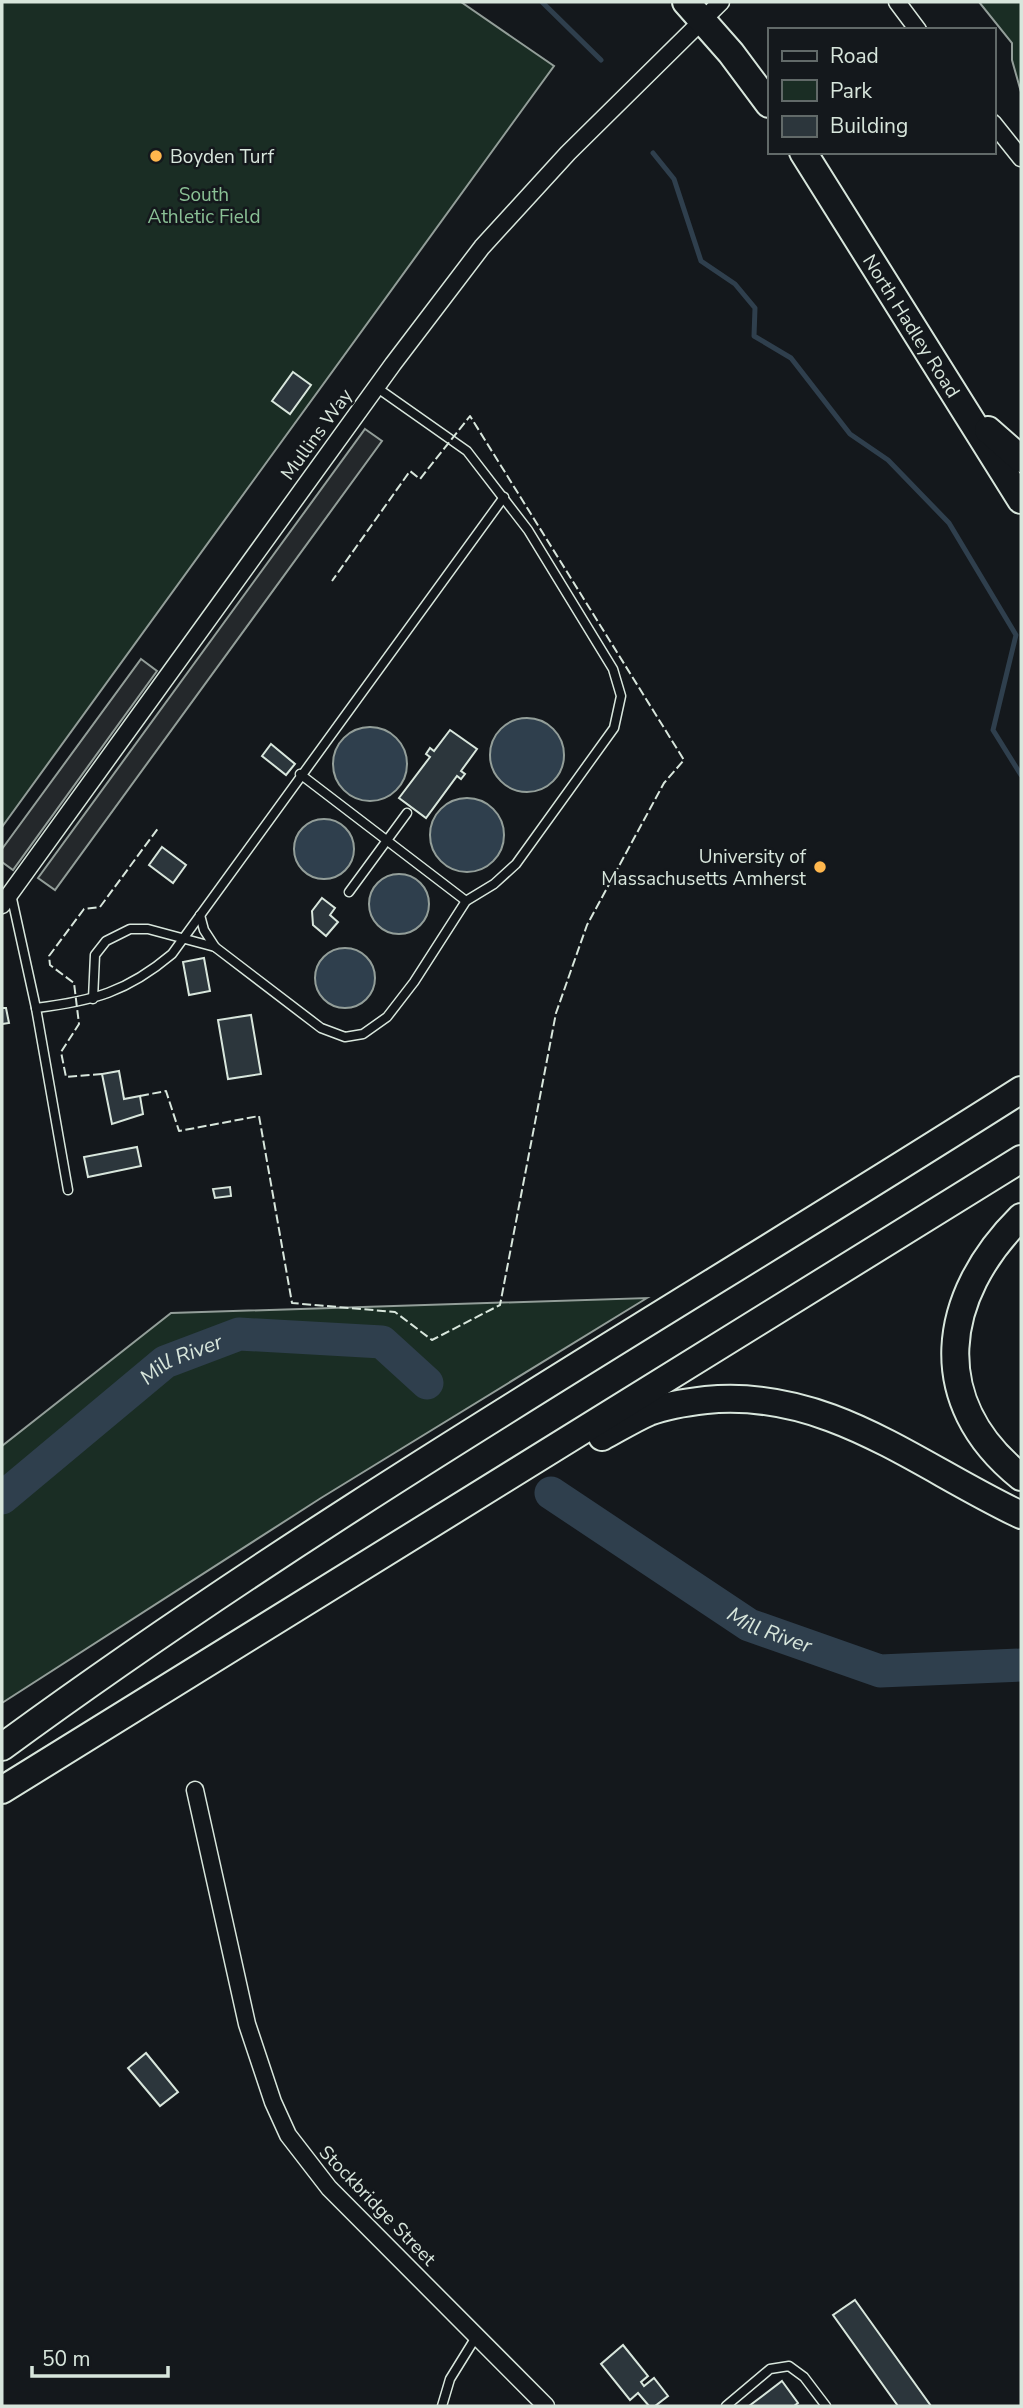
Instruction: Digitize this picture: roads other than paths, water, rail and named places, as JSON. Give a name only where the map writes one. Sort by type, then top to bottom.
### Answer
[{"type":"main road","points":[[703,8],[768,103]]},
{"type":"main road","name":"North Hadley Road","points":[[804,154],[1021,500]]},
{"type":"main road","points":[[967,411],[1021,459]]},
{"type":"main road","points":[[2,1747],[117,1663],[314,1531],[1021,1090]]},
{"type":"main road","points":[[2,1790],[1021,1159]]},
{"type":"main road","points":[[1021,1217],[985,1257],[970,1284],[957,1329],[956,1359],[964,1400],[974,1424],[994,1451],[1021,1477]]},
{"type":"main road","points":[[268,1625],[649,1412],[699,1401],[756,1399],[820,1411],[1021,1515]]},
{"type":"street","points":[[897,2],[916,28]]},
{"type":"street","name":"Mullins Way","points":[[6,899],[376,387],[482,247],[703,8]]},
{"type":"street","points":[[995,126],[1021,158]]},
{"type":"street","name":"Stockbridge Street","points":[[195,1790],[247,2024],[268,2089],[288,2136],[328,2188],[546,2406]]},
{"type":"lane","points":[[200,915],[204,930],[215,947],[321,1028],[336,1035],[354,1037],[374,1028],[414,982],[466,901],[494,884],[516,864],[609,738],[617,721],[621,702],[619,683],[607,657],[528,530],[467,451],[376,387]]},
{"type":"lane","points":[[36,1008],[93,999],[126,987],[152,971],[184,938],[300,774],[504,497]]},
{"type":"lane","points":[[300,774],[466,901]]},
{"type":"lane","points":[[349,892],[407,813]]},
{"type":"lane","points":[[6,899],[36,1008],[68,1190]]},
{"type":"lane","points":[[93,999],[95,955],[106,941],[130,929],[148,929],[215,947]]},
{"type":"lane","points":[[442,2406],[450,2379],[477,2337]]},
{"type":"lane","points":[[726,2406],[770,2369],[789,2366],[804,2377],[826,2406]]},
{"type":"water","points":[[527,718],[541,721],[553,729],[561,741],[564,755],[561,769],[553,781],[541,789],[527,792],[513,789],[501,781],[493,769],[490,755],[493,741],[501,729],[513,721]]},
{"type":"water","points":[[370,727],[384,730],[396,738],[404,750],[407,764],[404,778],[396,790],[384,798],[370,801],[356,798],[344,790],[336,778],[333,764],[336,750],[344,738],[356,730]]},
{"type":"water","points":[[467,798],[481,801],[493,809],[501,821],[504,835],[501,849],[493,861],[481,869],[467,872],[453,869],[441,861],[433,849],[430,835],[433,821],[441,809],[453,801]]},
{"type":"water","points":[[318,819],[330,819],[349,832],[354,849],[352,861],[341,874],[330,879],[318,879],[299,866],[294,855],[294,843],[307,824]]},
{"type":"water","points":[[393,874],[405,874],[424,887],[429,904],[427,916],[416,929],[405,934],[393,934],[374,921],[369,910],[369,898],[382,879]]},
{"type":"water","points":[[339,948],[351,948],[370,961],[375,978],[373,990],[362,1003],[351,1008],[339,1008],[320,995],[315,984],[315,972],[328,953]]},
{"type":"waterway","points":[[542,2],[601,60]]},
{"type":"waterway","points":[[653,153],[674,179],[701,261],[735,284],[755,308],[754,336],[791,358],[850,434],[888,460],[949,523],[1016,635],[993,730],[1021,775]]},
{"type":"waterway","name":"Mill River","points":[[2,1498],[165,1362],[239,1334],[382,1342],[427,1383]]},
{"type":"waterway","name":"Mill River","points":[[551,1493],[749,1625],[880,1671],[1021,1665]]},
{"type":"place","name":"Boyden Turf","points":[[156,156]]},
{"type":"place","name":"University of Massachusetts Amherst","points":[[820,867]]},
{"type":"park label","name":"South Athletic Field","points":[[204,205]]}]
